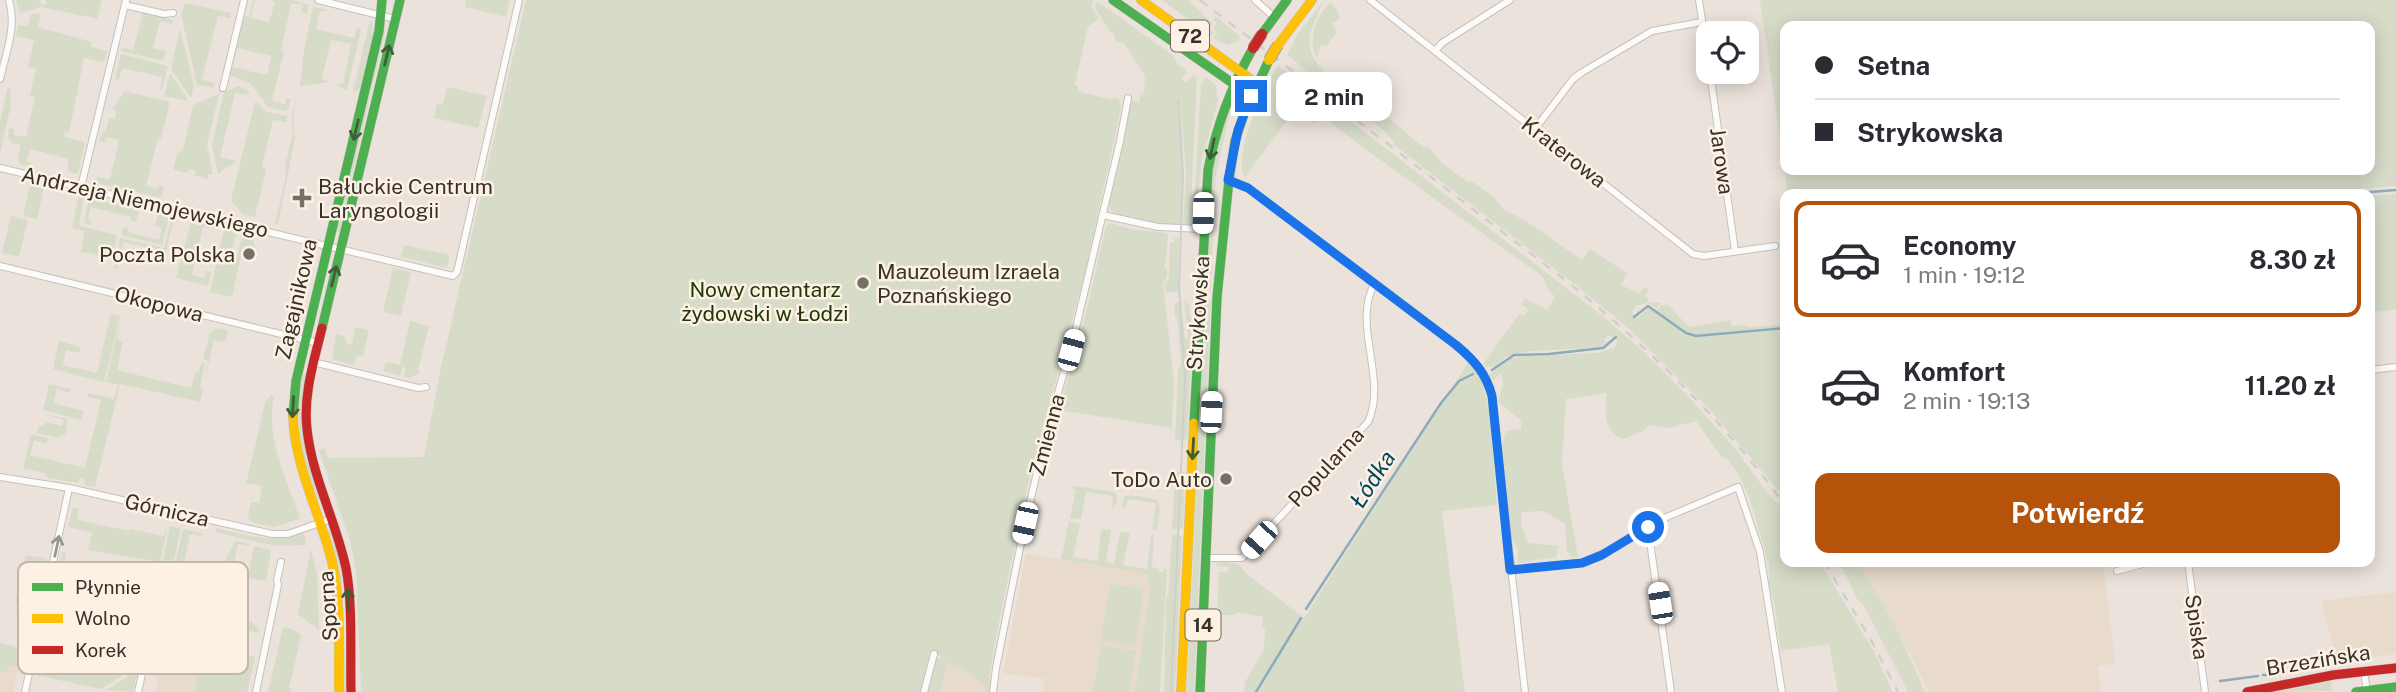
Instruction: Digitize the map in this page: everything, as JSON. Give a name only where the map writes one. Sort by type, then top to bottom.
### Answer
[{"type":"main road","name":"Zagajnikowa","points":[[320,523],[299,465],[293,431],[294,394],[379,31],[382,0]]},
{"type":"main road","name":"Zagajnikowa","points":[[331,519],[312,464],[305,430],[306,393],[400,0]]},
{"type":"main road","name":"72","points":[[1113,0],[1233,84]]},
{"type":"main road","name":"72","points":[[1141,0],[1256,83]]},
{"type":"main road","name":"Strykowska","points":[[1181,692],[1205,189],[1211,149],[1221,115],[1239,72],[1287,0]]},
{"type":"main road","name":"Strykowska","points":[[1200,692],[1217,299],[1228,180],[1238,130],[1256,83],[1278,45],[1312,0]]},
{"type":"main road","points":[[1233,84],[1251,96]]},
{"type":"main road","name":"Sporna","points":[[331,519],[346,570],[351,692]]},
{"type":"main road","name":"Sporna","points":[[320,523],[335,581],[339,692]]},
{"type":"main road","name":"Brzezińska","points":[[2247,692],[2364,671],[2396,668]]},
{"type":"main road","name":"Brzezińska","points":[[2363,691],[2396,687]]},
{"type":"street","points":[[0,79],[12,26],[13,15],[9,0]]},
{"type":"street","points":[[223,88],[244,0]]},
{"type":"street","points":[[318,0],[395,19]]},
{"type":"street","name":"Andrzeja Niemojewskiego","points":[[0,167],[453,276],[457,272],[519,0]]},
{"type":"street","points":[[1255,0],[1274,16]]},
{"type":"street","name":"Kraterowa","points":[[1370,0],[1693,254],[1704,256],[1775,246]]},
{"type":"street","points":[[1435,51],[1441,43],[1510,0]]},
{"type":"street","points":[[1699,0],[1702,21]]},
{"type":"street","points":[[81,187],[126,2],[164,14],[173,12]]},
{"type":"street","points":[[1535,129],[1573,79],[1581,73],[1652,31],[1696,23]]},
{"type":"street","name":"Jarowa","points":[[1712,84],[1735,251]]},
{"type":"street","name":"Zmienna","points":[[993,692],[1025,523],[1075,332],[1128,98]]},
{"type":"street","points":[[1228,180],[1248,188],[1470,357],[1485,375],[1492,396],[1525,692]]},
{"type":"street","points":[[1103,215],[1158,227],[1203,229]]},
{"type":"street","name":"Okopowa","points":[[0,266],[318,342]]},
{"type":"street","name":"Popularna","points":[[1205,558],[1242,558],[1368,422],[1374,403],[1367,302],[1374,284]]},
{"type":"street","points":[[313,362],[418,388],[426,387]]},
{"type":"street","points":[[2375,369],[2396,367]]},
{"type":"street","name":"Górnicza","points":[[0,477],[69,488],[272,534],[286,534],[331,519]]},
{"type":"street","points":[[1510,570],[1582,563],[1602,555],[1648,527],[1738,487],[1760,552],[1782,692]]},
{"type":"street","points":[[53,562],[69,488]]},
{"type":"street","points":[[1648,527],[1671,692]]},
{"type":"street","points":[[256,692],[281,562]]},
{"type":"street","points":[[2117,571],[2132,567]]},
{"type":"street","name":"Spiska","points":[[2189,567],[2205,692]]},
{"type":"street","points":[[924,692],[934,654]]},
{"type":"street","points":[[2363,691],[2364,671]]},
{"type":"street","points":[[25,692],[29,674]]},
{"type":"street","points":[[138,692],[142,674]]},
{"type":"shaded area","points":[[1026,554],[1147,573],[1150,587],[1135,692],[1043,692],[1044,679],[1003,673]]},
{"type":"shaded area","points":[[1861,567],[2104,567],[2115,664],[2098,666],[2101,692],[1928,692],[1912,657]]},
{"type":"shaded area","points":[[2396,592],[2396,654],[2338,663],[2321,601]]},
{"type":"shaded area","points":[[0,643],[18,648],[18,667],[13,692],[0,692]]},
{"type":"shaded area","points":[[248,656],[255,657],[247,692],[155,692],[158,678],[156,674],[248,674]]},
{"type":"shaded area","points":[[948,663],[974,677],[985,686],[984,692],[941,692]]},
{"type":"green space","points":[[16,0],[40,0],[42,5],[46,4],[45,0],[102,0],[97,19],[41,7],[20,13]]},
{"type":"green space","points":[[253,0],[251,18],[269,22],[275,2],[270,0],[291,0],[309,5],[307,14],[302,13],[303,5],[291,3],[281,50],[284,52],[272,101],[285,104],[287,98],[291,99],[285,111],[268,107],[250,83],[230,75],[232,67],[267,75],[271,56],[236,48],[244,16],[249,17]]},
{"type":"green space","points":[[466,0],[510,0],[506,17],[465,7]]},
{"type":"green space","name":"Nowy cmentarz żydowski w Łodzi","points":[[526,0],[1093,0],[1092,8],[1099,18],[1088,27],[1075,85],[1078,86],[1077,91],[1113,100],[1114,96],[1120,101],[1121,108],[1085,273],[1028,483],[998,627],[989,678],[992,682],[990,692],[984,692],[985,686],[968,672],[948,663],[941,692],[927,692],[936,658],[940,659],[941,656],[930,653],[920,692],[361,692],[356,570],[350,541],[319,450],[325,448],[328,458],[424,457],[439,376]]},
{"type":"green space","points":[[1162,0],[1188,0],[1213,24],[1209,29],[1214,32],[1211,36]]},
{"type":"green space","points":[[1760,0],[2396,0],[2396,186],[2357,189],[1787,189],[1785,175],[2375,175],[2375,21],[1780,21],[1780,139]]},
{"type":"green space","points":[[1097,1],[1174,56],[1176,62],[1187,71],[1181,79],[1187,83],[1193,75],[1197,78],[1190,224],[1183,225],[1186,174],[1180,98],[1184,174],[1182,225],[1134,219],[1131,216],[1118,215],[1110,208],[1109,200],[1131,101],[1139,102],[1141,93],[1144,93],[1145,76],[1123,42],[1117,43],[1113,32],[1110,32],[1095,8]]},
{"type":"green space","points":[[1323,2],[1309,40],[1313,57],[1328,75],[1334,71],[1424,148],[1429,148],[1443,164],[1494,197],[1503,209],[1526,221],[1582,260],[1590,249],[1627,273],[1621,285],[1639,293],[1644,287],[1649,290],[1646,294],[1649,302],[1661,303],[1656,308],[1647,303],[1636,306],[1632,312],[1635,318],[1649,308],[1688,335],[1698,337],[1780,330],[1780,490],[1711,411],[1628,328],[1394,145],[1392,139],[1375,123],[1287,55],[1299,32]]},
{"type":"green space","points":[[1331,2],[1340,19],[1332,23],[1337,32],[1326,46],[1321,45],[1317,58],[1313,43],[1315,28],[1321,14]]},
{"type":"green space","points":[[185,3],[231,13],[230,18],[218,16],[202,80],[215,83],[214,88],[197,85],[181,14]]},
{"type":"green space","points":[[313,7],[326,9],[320,11],[316,29],[354,38],[357,28],[361,29],[347,90],[339,87],[337,83],[343,84],[351,44],[331,40],[322,79],[330,82],[300,86]]},
{"type":"green space","points":[[143,13],[173,20],[172,24],[160,21],[153,48],[166,51],[163,61],[121,51],[122,48],[133,50]]},
{"type":"green space","points":[[31,14],[41,14],[38,27],[92,42],[91,47],[107,51],[104,62],[84,58],[69,133],[65,132],[64,137],[85,142],[78,174],[67,171],[69,159],[30,149],[26,161],[31,163],[31,167],[20,164],[18,160],[21,145],[11,143],[8,137],[9,128],[14,129],[14,135],[26,137],[35,97],[30,96],[36,69],[28,67],[34,40],[16,36],[18,25],[28,26]]},
{"type":"green space","points":[[1216,16],[1240,37],[1238,41],[1228,45],[1213,38],[1218,32],[1213,28],[1217,23],[1213,20]]},
{"type":"green space","points":[[370,20],[373,35],[360,89],[353,92]]},
{"type":"green space","points":[[387,24],[339,233],[336,232]]},
{"type":"green space","points":[[180,29],[194,86],[191,98],[171,69]]},
{"type":"green space","points":[[121,54],[168,66],[162,90],[162,77],[122,68],[119,80],[115,79]]},
{"type":"green space","points":[[1278,65],[1605,318],[1643,351],[1733,446],[1773,500],[1779,504],[1780,567],[1823,567],[1873,650],[1893,692],[1838,692],[1829,644],[1781,651],[1769,586],[1769,566],[1751,502],[1740,477],[1726,457],[1723,459],[1696,421],[1669,428],[1650,425],[1623,439],[1616,436],[1608,426],[1606,393],[1566,399],[1562,464],[1578,557],[1572,558],[1567,551],[1565,524],[1543,511],[1522,512],[1521,525],[1528,543],[1559,546],[1556,557],[1518,563],[1518,549],[1511,535],[1500,453],[1506,431],[1521,429],[1521,420],[1498,402],[1503,384],[1502,373],[1493,380],[1489,375],[1510,359],[1597,353],[1615,348],[1617,338],[1608,336],[1600,348],[1530,351],[1505,357],[1496,366],[1485,367],[1483,364],[1519,314],[1525,315],[1529,310],[1521,304],[1525,298],[1547,310],[1555,297],[1547,288],[1543,277],[1361,146],[1321,114],[1314,123],[1303,116],[1289,118],[1245,177],[1242,154],[1251,121]]},
{"type":"green space","points":[[170,73],[188,100],[188,101],[164,96]]},
{"type":"green space","points":[[1206,77],[1216,86],[1218,101],[1202,159],[1193,222],[1201,85]]},
{"type":"green space","points":[[238,86],[249,91],[248,95],[235,93],[220,157],[236,161],[218,174],[212,145],[224,92]]},
{"type":"green space","points":[[8,87],[11,105],[0,153],[0,121]]},
{"type":"green space","points":[[447,87],[487,96],[478,128],[434,118],[437,104],[443,105]]},
{"type":"green space","points":[[125,91],[170,102],[146,186],[158,189],[159,185],[164,186],[161,198],[96,183],[97,177],[110,180],[119,140],[107,137],[105,142],[99,141],[109,118],[115,119],[116,111],[112,110]]},
{"type":"green space","points":[[297,92],[293,119],[295,138],[278,225],[275,223],[286,177],[285,165],[293,133],[291,119]]},
{"type":"green space","points":[[219,94],[207,144],[213,174],[208,175],[208,179],[195,176],[196,171],[188,169],[187,173],[173,170],[177,154],[183,150],[193,105]]},
{"type":"green space","points":[[255,102],[267,112],[287,116],[286,122],[273,120],[262,167],[266,169],[255,217],[243,214],[231,200]]},
{"type":"green space","points":[[1231,106],[1215,180],[1211,290],[1206,290],[1213,170],[1223,124]]},
{"type":"green space","points":[[30,184],[44,187],[37,219],[23,216]]},
{"type":"green space","points":[[79,194],[84,197],[80,226],[117,235],[112,258],[83,252],[81,254],[84,231],[72,228]]},
{"type":"green space","points":[[2396,194],[2396,309],[2375,312],[2375,196]]},
{"type":"green space","points":[[89,198],[139,209],[136,222],[130,220],[131,217],[91,207],[88,219],[92,220],[91,225],[84,223]]},
{"type":"green space","points":[[158,214],[169,216],[162,245],[121,235],[123,227],[128,228],[128,232],[159,240],[162,228],[155,226]]},
{"type":"green space","points":[[11,216],[28,220],[19,257],[2,253]]},
{"type":"green space","points":[[172,217],[166,252],[124,242],[117,269],[115,268],[120,238],[164,248]]},
{"type":"green space","points":[[191,221],[216,226],[216,229],[203,227],[192,275],[204,278],[206,271],[211,272],[208,286],[176,278]]},
{"type":"green space","points":[[1111,223],[1168,235],[1164,267],[1168,272],[1163,284],[1174,383],[1171,440],[1171,428],[1059,410],[1086,313],[1106,226]]},
{"type":"green space","points":[[224,229],[237,232],[228,263],[235,264],[243,233],[253,236],[255,250],[243,247],[232,297],[210,292]]},
{"type":"green space","points":[[1174,238],[1179,239],[1178,280],[1181,291],[1167,293],[1164,285],[1169,278],[1170,242],[1174,243]]},
{"type":"green space","points":[[404,245],[450,255],[447,268],[401,257]]},
{"type":"green space","points":[[393,268],[411,272],[401,316],[383,312]]},
{"type":"green space","points":[[1184,300],[1190,306],[1189,315],[1192,318],[1189,328],[1192,329],[1187,439],[1175,441],[1178,370],[1181,364],[1174,303],[1181,302],[1185,338],[1188,338]]},
{"type":"green space","points":[[1205,300],[1211,300],[1194,692],[1187,692]]},
{"type":"green space","points":[[1665,302],[1689,327],[1731,320],[1732,326],[1780,325],[1700,336],[1684,331],[1656,310],[1662,305],[1665,306]]},
{"type":"green space","points":[[111,314],[120,316],[104,382],[53,369],[59,341],[81,347],[79,353],[66,350],[63,365],[97,373]]},
{"type":"green space","points":[[121,316],[117,340],[123,342],[117,370],[191,388],[195,372],[198,373],[202,362],[205,364],[200,402],[120,384],[95,487],[84,485],[85,480],[80,478],[78,483],[47,478],[45,473],[23,469],[31,434],[48,438],[46,444],[34,440],[30,455],[85,468],[101,400],[87,397],[88,393],[114,399],[118,385],[106,382]]},
{"type":"green space","points":[[410,321],[429,326],[418,370],[420,373],[410,378],[404,377],[406,368],[402,367],[400,376],[383,371],[386,362],[400,365]]},
{"type":"green space","points":[[355,327],[369,330],[363,356],[357,355],[354,365],[332,359],[336,334],[344,336],[347,344],[352,345]]},
{"type":"green space","points":[[217,328],[228,330],[225,342],[214,340],[204,385],[208,361],[203,359],[210,333]]},
{"type":"green space","points":[[1469,361],[1482,377],[1490,415],[1497,505],[1442,511],[1465,692],[1244,692],[1245,682],[1264,650],[1263,617],[1236,612],[1235,615],[1217,615],[1219,572],[1227,572],[1228,567],[1217,566],[1216,562],[1238,563],[1247,574],[1304,618]]},
{"type":"green space","points":[[303,373],[306,374],[302,423],[310,467],[320,500],[316,501],[300,438],[299,407]]},
{"type":"green space","points":[[49,384],[71,389],[70,393],[57,389],[53,403],[84,411],[81,420],[43,410]]},
{"type":"green space","points":[[270,395],[274,396],[272,427],[275,443],[300,519],[273,527],[251,522],[248,516],[251,502],[259,503],[262,486],[246,484],[266,399],[269,399]]},
{"type":"green space","points":[[42,413],[68,419],[65,435],[60,435],[59,438],[37,433],[39,425],[44,426],[46,422],[62,426],[64,420]]},
{"type":"green space","points":[[1175,472],[1185,472],[1183,528],[1172,530]]},
{"type":"green space","points":[[1075,486],[1114,492],[1117,495],[1116,504],[1112,508],[1113,496],[1086,492],[1081,519],[1070,518],[1076,490],[1071,488]]},
{"type":"green space","points":[[1129,495],[1158,502],[1160,511],[1157,531],[1152,530],[1156,503],[1128,499],[1126,508],[1122,507],[1124,497]]},
{"type":"green space","points":[[73,507],[79,508],[77,520],[129,531],[130,529],[164,536],[168,525],[160,562],[88,550],[92,532],[68,527]]},
{"type":"green space","points":[[1069,521],[1080,524],[1073,557],[1098,561],[1101,529],[1111,530],[1106,562],[1114,564],[1120,532],[1130,533],[1123,565],[1147,569],[1151,534],[1154,535],[1152,567],[1159,572],[1167,569],[1160,692],[1135,692],[1150,587],[1147,574],[1061,559]]},
{"type":"green space","points":[[170,526],[181,529],[174,562],[163,562]]},
{"type":"green space","points":[[216,528],[271,538],[304,533],[306,543],[276,546],[215,532]]},
{"type":"green space","points":[[183,529],[202,533],[202,536],[190,534],[184,562],[176,562]]},
{"type":"green space","points":[[327,530],[331,530],[342,568],[346,692],[343,692],[338,569]]},
{"type":"green space","points":[[1172,534],[1182,536],[1175,692],[1164,692],[1166,602]]},
{"type":"green space","points":[[236,541],[250,544],[238,544],[234,562],[224,562]]},
{"type":"green space","points":[[254,546],[271,550],[266,581],[248,578]]},
{"type":"green space","points":[[311,549],[317,573],[319,630],[298,614]]},
{"type":"green space","points":[[62,552],[66,553],[64,562],[60,562]]},
{"type":"green space","points":[[26,555],[45,558],[48,562],[24,562]]},
{"type":"green space","points":[[1840,567],[1861,567],[1898,631],[1925,692],[1908,692]]},
{"type":"green space","points":[[1110,584],[1144,589],[1135,647],[1101,641]]},
{"type":"green space","points":[[248,620],[251,621],[261,633],[248,630]]},
{"type":"green space","points":[[283,627],[293,629],[301,635],[289,688],[292,689],[291,692],[268,692]]},
{"type":"green space","points":[[0,643],[18,648],[18,667],[10,665],[6,672],[0,671]]},
{"type":"green space","points":[[1101,645],[1136,651],[1129,692],[1093,692]]},
{"type":"green space","points":[[248,656],[255,657],[247,692],[194,692],[198,674],[248,674]]},
{"type":"green space","points":[[35,674],[125,674],[101,689]]},
{"type":"green space","points":[[132,674],[137,674],[133,692],[106,690]]},
{"type":"green space","points":[[2331,681],[2332,691],[2272,692]]},
{"type":"waterway","name":"Łódka","points":[[2375,192],[2396,190]]},
{"type":"waterway","name":"Łódka","points":[[1634,317],[1648,306],[1686,333],[1696,336],[1780,328]]},
{"type":"waterway","name":"Łódka","points":[[1492,370],[1514,355],[1603,348],[1616,337]]},
{"type":"waterway","name":"Łódka","points":[[1306,609],[1441,403],[1459,381],[1473,374]]},
{"type":"waterway","name":"Łódka","points":[[1256,692],[1301,618]]},
{"type":"waterway","points":[[2263,675],[2269,675]]},
{"type":"waterway","points":[[2220,681],[2258,676]]},
{"type":"tram line","points":[[1171,692],[1185,379],[1179,287],[1183,174],[1178,100]]},
{"type":"railway","points":[[1200,0],[1595,304],[1654,357],[1709,413],[1780,498]]},
{"type":"railway","points":[[1827,567],[1870,638],[1898,692]]},
{"type":"traffic: fast","points":[[293,416],[296,381],[379,31],[382,0]]},
{"type":"traffic: fast","points":[[322,328],[400,0]]},
{"type":"traffic: fast","points":[[1113,0],[1251,96]]},
{"type":"traffic: fast","points":[[1262,34],[1287,0]]},
{"type":"traffic: fast","points":[[1194,423],[1208,170],[1225,107],[1253,48]]},
{"type":"traffic: fast","points":[[1200,692],[1217,297],[1229,180],[1235,141],[1244,114],[1269,60]]},
{"type":"traffic: fast","points":[[2356,692],[2396,687]]},
{"type":"traffic: slow","points":[[1141,0],[1256,83]]},
{"type":"traffic: slow","points":[[1278,45],[1312,0]]},
{"type":"traffic: slow","points":[[1269,60],[1278,45]]},
{"type":"traffic: slow","points":[[293,416],[298,454],[335,578],[339,692]]},
{"type":"traffic: slow","points":[[1181,692],[1194,423]]},
{"type":"traffic: jam","points":[[1253,48],[1262,34]]},
{"type":"traffic: jam","points":[[322,328],[308,391],[307,429],[319,482],[346,568],[350,613],[351,692]]},
{"type":"traffic: jam","points":[[2247,692],[2333,675],[2396,668]]},
{"type":"place","name":"Bałuckie Centrum Laryngologii","points":[[302,198]]},
{"type":"place","name":"Poczta Polska","points":[[249,254]]},
{"type":"place","name":"Mauzoleum Izraela Poznańskiego","points":[[863,283]]},
{"type":"place","name":"ToDo Auto","points":[[1226,479]]},
{"type":"route","points":[[1251,96],[1238,130],[1228,180],[1248,188],[1456,345],[1485,375],[1492,396],[1510,570],[1582,563],[1602,555],[1648,527]]}]
